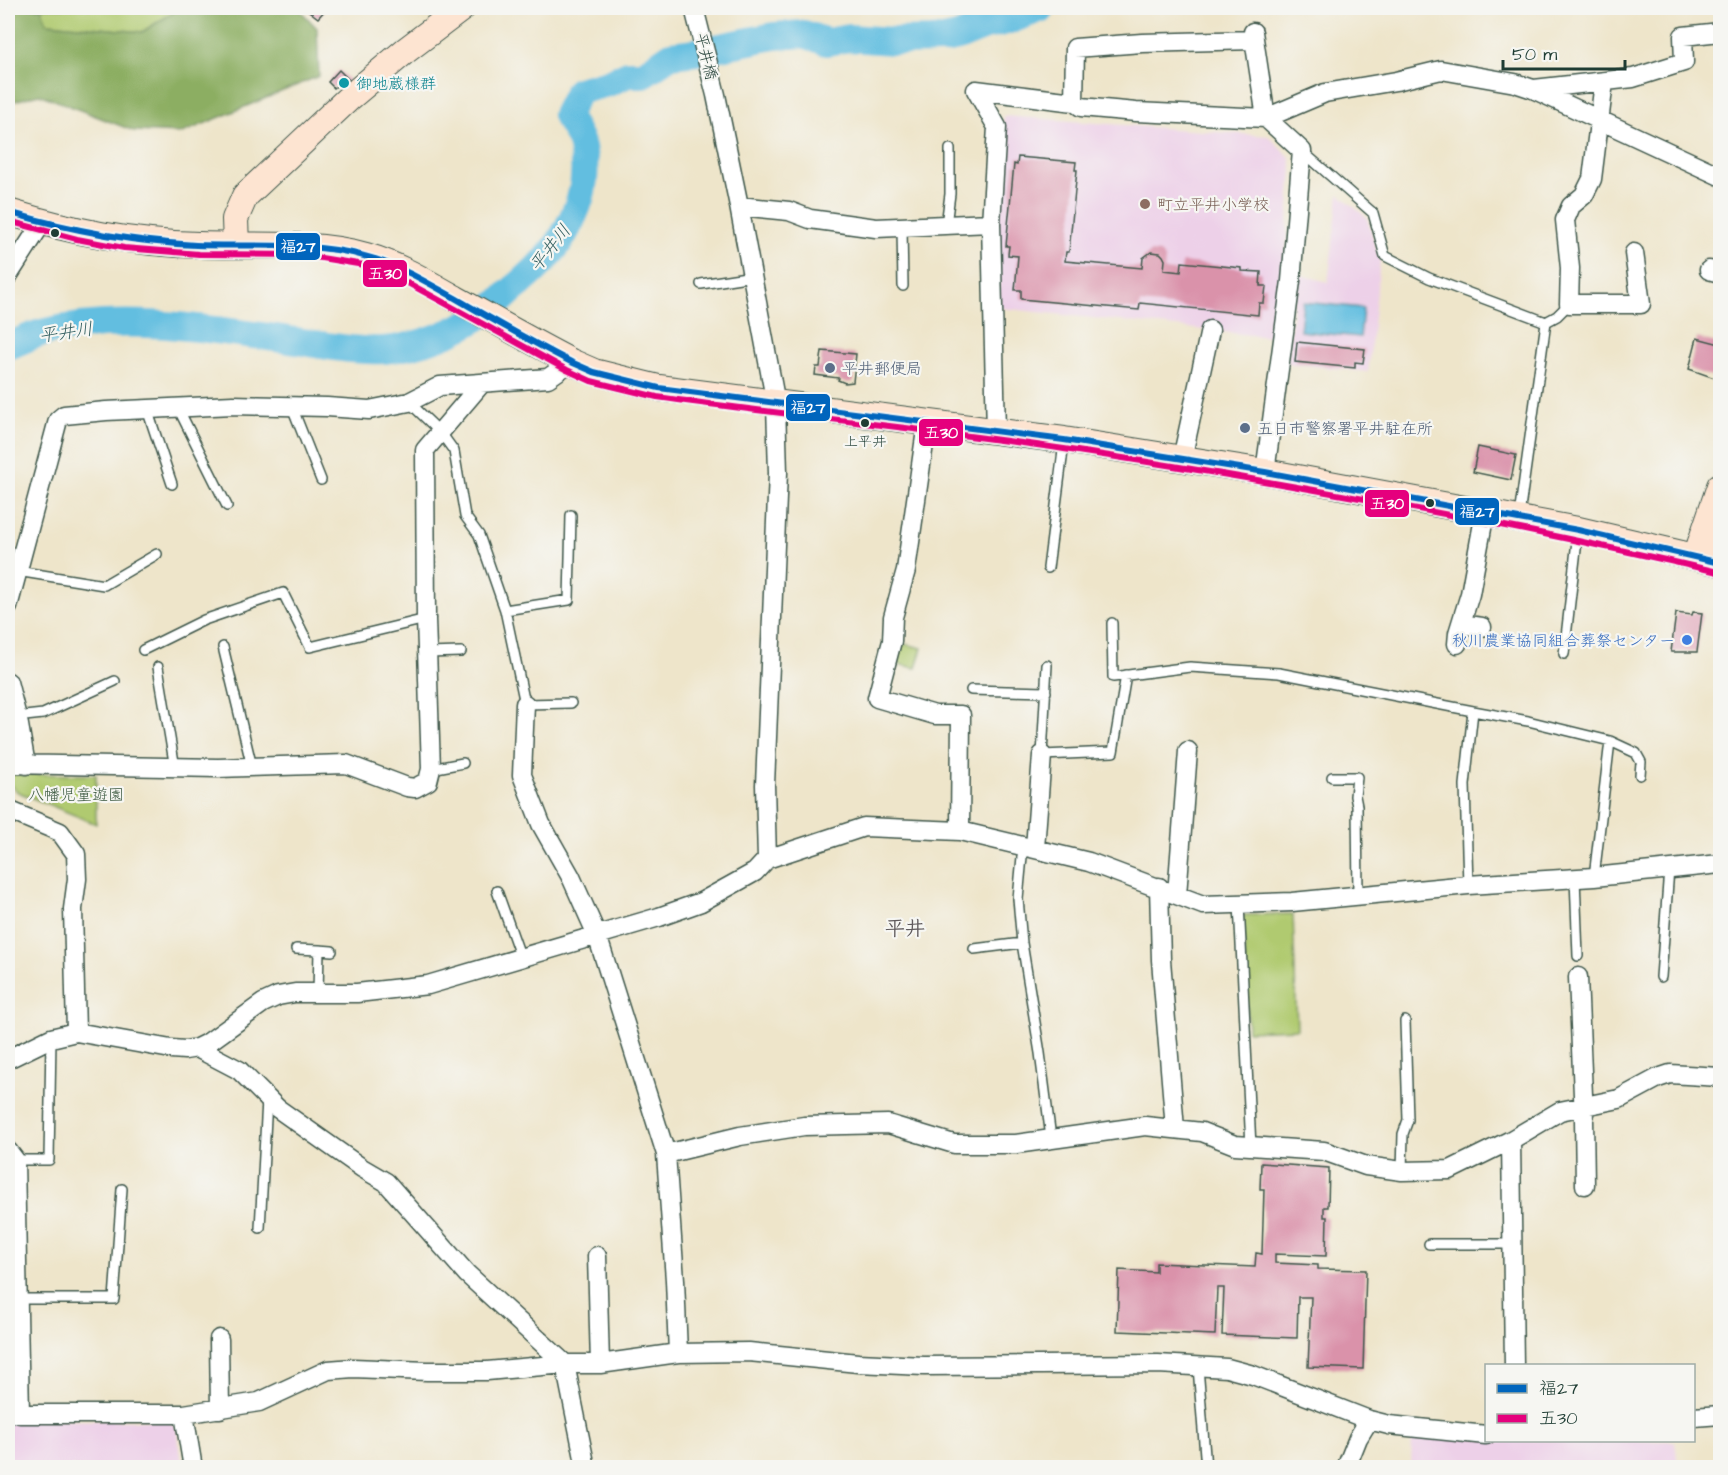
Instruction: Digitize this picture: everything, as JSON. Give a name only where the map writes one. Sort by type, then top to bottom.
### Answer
[{"type":"main road","points":[[236,245],[235,219],[245,196],[349,98],[457,9]]},
{"type":"main road","points":[[8,212],[42,223],[123,240],[305,246],[365,256],[396,267],[435,287],[571,363],[594,372],[659,388],[1064,440],[1265,472],[1578,530],[1708,560],[1720,486]]},
{"type":"street","name":"平井橋","points":[[695,12],[716,95],[739,206],[776,404],[778,473],[766,773],[767,859]]},
{"type":"street","points":[[1533,89],[1633,78],[1684,62],[1683,36],[1720,32]]},
{"type":"street","points":[[1074,102],[1075,48],[1254,36],[1266,118],[1302,151],[1291,281],[1265,472]]},
{"type":"street","points":[[996,432],[992,223],[997,128],[976,90],[1074,102],[1081,107],[1266,118],[1325,93],[1396,81],[1441,70],[1515,83],[1533,89],[1720,176]]},
{"type":"street","points":[[1604,82],[1592,179],[1584,195],[1571,206],[1565,220],[1570,268],[1569,304],[1641,304],[1634,253]]},
{"type":"street","points":[[739,206],[789,211],[810,219],[876,228],[992,223]]},
{"type":"street","points":[[8,276],[42,223]]},
{"type":"street","points":[[1182,459],[1210,330]]},
{"type":"street","points":[[8,607],[58,420],[64,415],[234,405],[369,410],[409,402],[440,386],[548,378],[571,363]]},
{"type":"street","points":[[8,682],[16,717],[17,765],[175,768],[346,764],[407,787],[416,788],[428,781],[431,769],[426,619],[425,450],[483,383]]},
{"type":"street","points":[[927,423],[906,570],[893,617],[892,641],[877,698],[934,715],[962,716],[960,831]]},
{"type":"street","points":[[1457,644],[1470,594],[1485,512]]},
{"type":"street","points":[[1461,624],[1482,627]]},
{"type":"street","points":[[525,704],[522,775],[541,824],[571,878],[597,935],[666,1154],[678,1353]]},
{"type":"street","points":[[1177,895],[1188,751]]},
{"type":"street","points":[[1029,847],[1042,755]]},
{"type":"street","points":[[8,810],[60,832],[72,845],[76,854],[77,879],[73,909],[76,1032]]},
{"type":"street","points":[[8,1059],[51,1038],[76,1032],[171,1049],[197,1048],[209,1042],[263,1003],[278,996],[295,993],[357,993],[428,985],[659,917],[701,902],[755,872],[767,859],[864,828],[960,831],[1089,862],[1203,905],[1292,902],[1468,885],[1594,877],[1720,864]]},
{"type":"street","points":[[1159,887],[1161,960],[1175,1129]]},
{"type":"street","points":[[1578,977],[1585,1185]]},
{"type":"street","points":[[197,1048],[239,1070],[267,1100],[362,1168],[386,1182],[467,1275],[565,1364],[586,1467]]},
{"type":"street","points":[[666,1154],[740,1136],[804,1126],[888,1124],[954,1144],[1016,1144],[1145,1126],[1202,1132],[1235,1145],[1324,1151],[1366,1166],[1402,1171],[1450,1170],[1511,1140],[1560,1111],[1619,1099],[1670,1074],[1720,1077]]},
{"type":"street","points":[[1511,1140],[1514,1364]]},
{"type":"street","points":[[11,1155],[18,1299],[14,1413],[184,1414],[259,1402],[328,1370],[353,1368],[444,1372],[487,1371],[565,1364],[600,1364],[678,1353],[749,1352],[858,1363],[924,1366],[1104,1364],[1227,1368],[1253,1375],[1369,1420],[1389,1425],[1485,1435]]},
{"type":"street","points":[[597,1256],[600,1364]]},
{"type":"street","points":[[219,1339],[220,1409]]},
{"type":"street","points":[[184,1414],[193,1467]]},
{"type":"street","points":[[1695,1418],[1720,1415]]},
{"type":"street","points":[[1346,1467],[1358,1438],[1369,1420]]},
{"type":"lane","points":[[946,225],[950,194],[950,149]]},
{"type":"lane","points":[[1302,151],[1373,213],[1385,256],[1429,278],[1546,322],[1557,316],[1569,304]]},
{"type":"lane","points":[[902,228],[903,286]]},
{"type":"lane","points":[[701,284],[753,276]]},
{"type":"lane","points":[[1518,519],[1546,322]]},
{"type":"lane","points":[[409,402],[441,433],[454,451],[465,516],[479,535],[506,610],[525,704],[571,703]]},
{"type":"lane","points":[[291,407],[321,480]]},
{"type":"lane","points":[[178,408],[227,506]]},
{"type":"lane","points":[[147,409],[172,484]]},
{"type":"lane","points":[[1048,568],[1064,440]]},
{"type":"lane","points":[[506,610],[569,600],[571,515]]},
{"type":"lane","points":[[1564,654],[1578,530]]},
{"type":"lane","points":[[17,572],[104,585],[157,554]]},
{"type":"lane","points":[[143,650],[204,620],[283,593],[310,647],[426,619]]},
{"type":"lane","points":[[1112,623],[1113,677],[1190,667],[1280,673],[1528,721],[1610,741],[1636,753],[1641,762],[1640,775]]},
{"type":"lane","points":[[223,647],[252,767]]},
{"type":"lane","points":[[427,653],[461,652]]},
{"type":"lane","points":[[1047,666],[1042,755],[1113,752],[1126,675]]},
{"type":"lane","points":[[158,667],[175,768]]},
{"type":"lane","points":[[16,717],[43,714],[115,681]]},
{"type":"lane","points":[[971,690],[1046,692]]},
{"type":"lane","points":[[1468,885],[1465,784],[1473,711]]},
{"type":"lane","points":[[1594,877],[1610,741]]},
{"type":"lane","points":[[431,769],[463,763]]},
{"type":"lane","points":[[1332,777],[1357,777],[1355,796],[1358,806],[1358,895]]},
{"type":"lane","points":[[1029,847],[1018,899],[1022,943],[1051,1138]]},
{"type":"lane","points":[[1660,977],[1669,869]]},
{"type":"lane","points":[[1575,878],[1578,956]]},
{"type":"lane","points":[[497,891],[521,958]]},
{"type":"lane","points":[[1239,904],[1251,1147]]},
{"type":"lane","points":[[974,949],[1022,943]]},
{"type":"lane","points":[[296,950],[332,951]]},
{"type":"lane","points":[[318,993],[319,950]]},
{"type":"lane","points":[[1402,1171],[1402,1134],[1408,1120],[1405,1021]]},
{"type":"lane","points":[[11,1155],[49,1160],[51,1038]]},
{"type":"lane","points":[[260,1228],[267,1100]]},
{"type":"lane","points":[[18,1299],[114,1299],[122,1189]]},
{"type":"lane","points":[[1430,1244],[1512,1244]]},
{"type":"lane","points":[[1198,1367],[1206,1467]]},
{"type":"shaded area","name":"町立平井小学校","points":[[1004,116],[1268,136],[1290,157],[1292,169],[1279,338],[1000,308],[997,239]]},
{"type":"shaded area","points":[[1339,194],[1367,218],[1380,261],[1368,372],[1287,363],[1297,274],[1328,282]]},
{"type":"shaded area","points":[[8,1420],[168,1421],[176,1427],[183,1467],[8,1468]]},
{"type":"shaded area","points":[[1412,1434],[1485,1440],[1485,1442],[1675,1442],[1678,1467],[1411,1468]]},
{"type":"green space","points":[[8,8],[41,8],[47,23],[142,32],[178,8],[298,8],[317,28],[319,76],[182,133],[134,131],[39,94],[8,103]]},
{"type":"green space","points":[[41,8],[178,8],[142,32],[47,23]]},
{"type":"green space","points":[[899,640],[905,644],[922,648],[916,668],[893,663]]},
{"type":"green space","name":"八幡児童遊園","points":[[8,774],[96,775],[96,824],[18,792],[8,783]]},
{"type":"green space","points":[[1293,914],[1297,1029],[1248,1031],[1243,915]]},
{"type":"water","points":[[1303,302],[1363,308],[1360,337],[1300,331]]},
{"type":"building","points":[[305,8],[327,8],[318,18]]},
{"type":"building","points":[[339,70],[349,80],[346,83],[343,80],[334,88],[328,82]]},
{"type":"building","points":[[1018,157],[1076,162],[1069,252],[1066,252],[1065,261],[1142,268],[1143,258],[1151,252],[1160,253],[1163,256],[1164,270],[1181,272],[1182,262],[1261,272],[1260,286],[1266,286],[1264,303],[1259,303],[1258,315],[1140,303],[1139,310],[1021,299],[1021,290],[1015,290],[1018,256],[1008,255],[1009,246],[1006,246],[1014,164],[1017,165]]},
{"type":"building","points":[[1697,338],[1720,344],[1720,380],[1689,369]]},
{"type":"building","points":[[1297,342],[1365,349],[1363,363],[1355,362],[1355,368],[1295,362]]},
{"type":"building","points":[[822,351],[856,354],[853,382],[845,383],[838,380],[839,378],[815,375],[816,367],[820,367]]},
{"type":"building","points":[[1478,447],[1516,455],[1511,480],[1473,472]]},
{"type":"building","points":[[1693,612],[1702,613],[1697,652],[1671,652],[1676,613],[1692,615]]},
{"type":"building","points":[[1261,1163],[1329,1168],[1328,1207],[1324,1207],[1324,1217],[1327,1217],[1326,1256],[1275,1254],[1275,1263],[1318,1265],[1318,1269],[1366,1270],[1363,1369],[1308,1367],[1311,1297],[1298,1297],[1297,1338],[1222,1335],[1224,1288],[1217,1288],[1215,1335],[1117,1331],[1119,1270],[1156,1272],[1156,1263],[1255,1267],[1256,1253],[1262,1254],[1264,1189],[1260,1189]]},
{"type":"waterway","points":[[999,8],[1011,20]]},
{"type":"waterway","name":"平井川","points":[[8,346],[41,333],[102,324],[197,328],[360,350],[384,350],[425,342],[465,325],[493,307],[536,269],[560,241],[577,208],[583,184],[582,147],[566,115],[578,91],[608,83],[628,74],[643,74],[671,55],[774,36],[804,34],[827,42],[849,38],[893,41],[944,40],[1042,8]]},
{"type":"transit line","name":"福27","points":[[8,212],[78,230],[148,241],[196,245],[301,246],[364,256],[411,274],[571,362],[594,372],[659,388],[1064,440],[1265,472],[1578,530],[1720,563]]},
{"type":"transit line","name":"五30","points":[[8,221],[77,239],[124,248],[199,254],[303,255],[364,265],[408,283],[591,381],[657,397],[1013,442],[1229,475],[1474,520],[1718,572]]},
{"type":"place","name":"御地蔵様群","points":[[344,83]]},
{"type":"place","name":"町立平井小学校","points":[[1145,204]]},
{"type":"place","name":"平井郵便局","points":[[830,368]]},
{"type":"place","name":"上平井","points":[[865,423]]},
{"type":"place","name":"五日市警察署平井駐在所","points":[[1245,428]]},
{"type":"place","name":"秋川農業協同組合葬祭センター","points":[[1687,640]]},
{"type":"district","name":"平井","points":[[905,928]]}]
